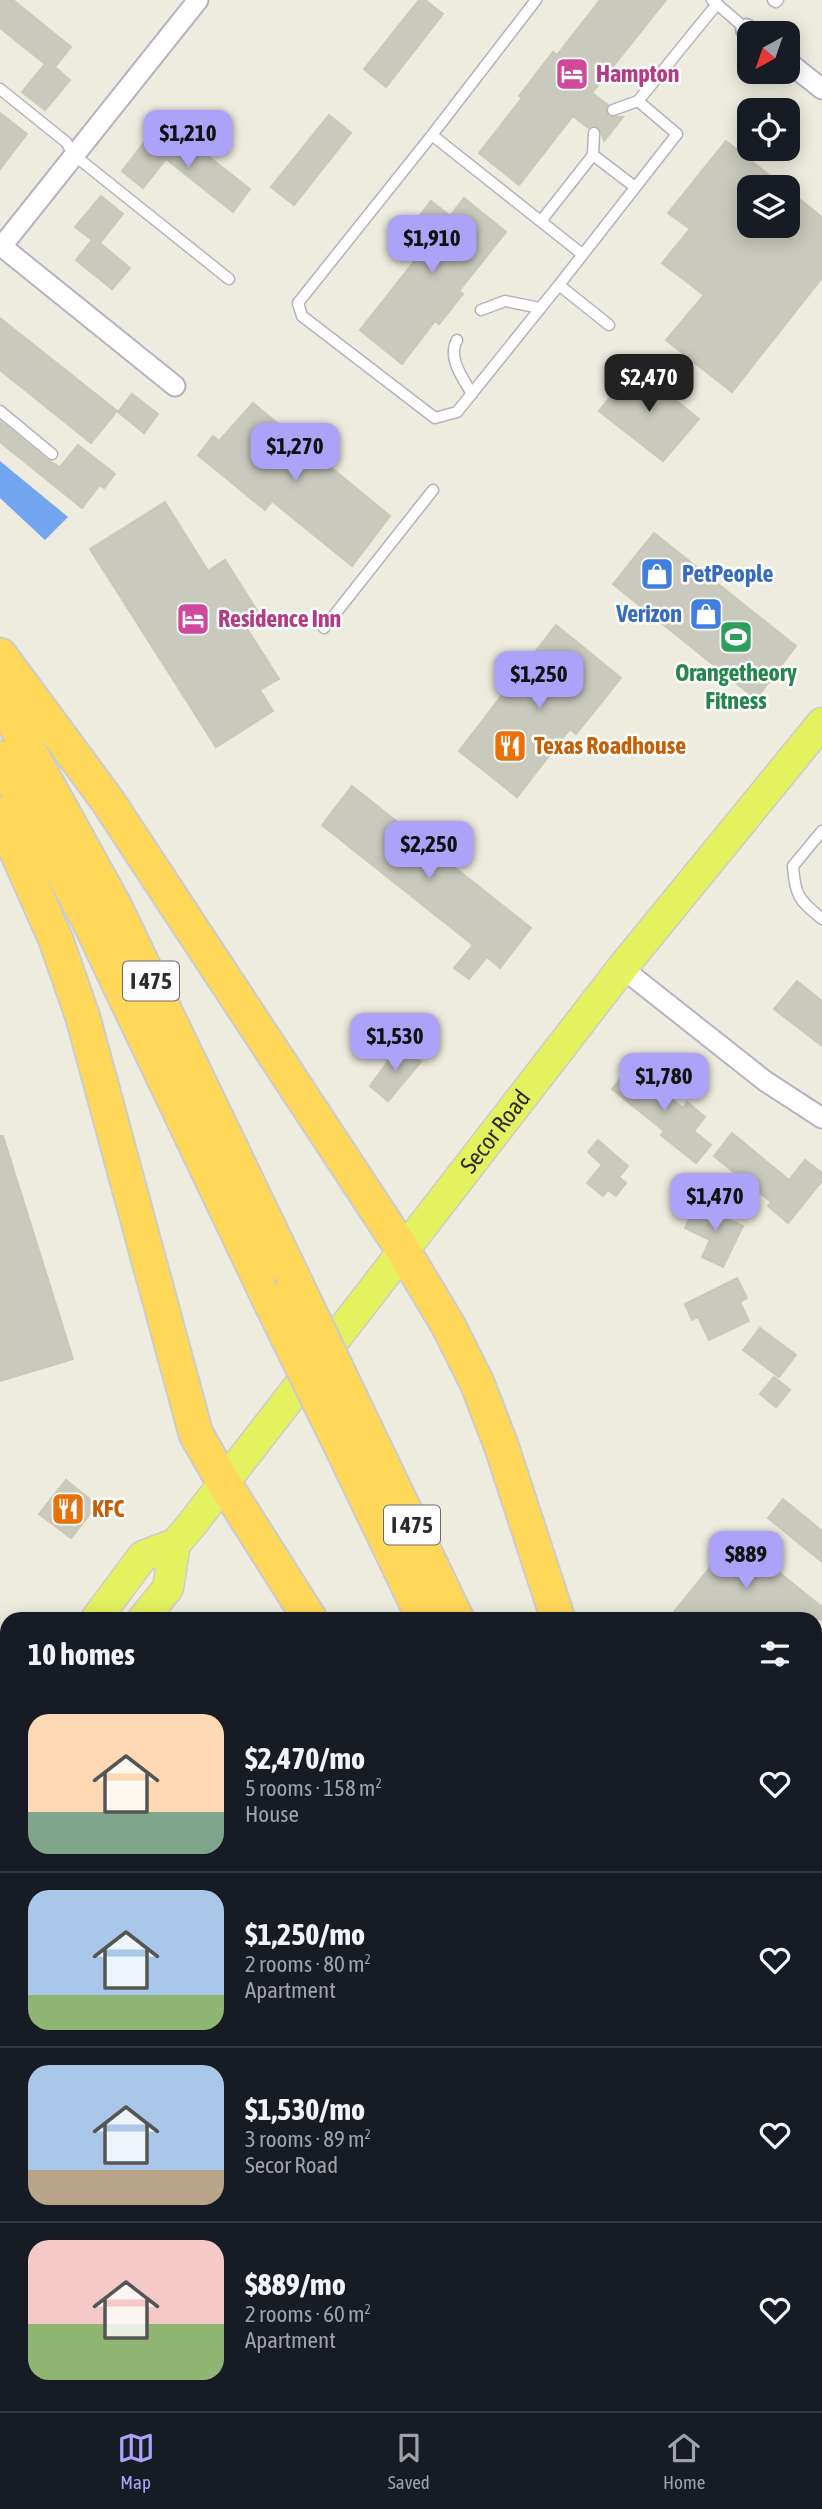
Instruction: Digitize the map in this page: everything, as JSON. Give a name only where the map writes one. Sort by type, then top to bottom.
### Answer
[{"type":"highway","points":[[0,655],[107,800],[403,1250],[449,1325],[477,1383],[501,1446],[556,1612]]},
{"type":"highway","name":"I 475","points":[[0,698],[114,905],[290,1271],[421,1612]]},
{"type":"highway","name":"I 475","points":[[0,758],[89,921],[269,1299],[356,1442],[453,1612]]},
{"type":"highway","points":[[0,814],[56,940],[83,1018],[196,1433],[224,1483],[306,1612]]},
{"type":"main road","name":"Secor Road","points":[[148,1612],[167,1588],[175,1544],[622,968],[822,723]]},
{"type":"main road","name":"Secor Road","points":[[101,1612],[144,1556],[175,1544]]},
{"type":"street","points":[[175,386],[1,245],[198,0]]},
{"type":"street","points":[[800,72],[822,89]]},
{"type":"street","points":[[622,968],[765,1081],[822,1118]]},
{"type":"lane","points":[[537,0],[298,303],[302,316],[435,418],[457,412],[677,134],[638,101]]},
{"type":"lane","points":[[613,110],[638,101],[715,2],[737,21]]},
{"type":"lane","points":[[0,89],[66,142],[74,155],[229,279]]},
{"type":"lane","points":[[541,221],[593,155],[594,133]]},
{"type":"lane","points":[[432,135],[582,254]]},
{"type":"lane","points":[[593,155],[635,187]]},
{"type":"lane","points":[[559,285],[608,325]]},
{"type":"lane","points":[[481,310],[505,301],[540,308]]},
{"type":"lane","points":[[457,340],[453,348],[455,363],[472,394]]},
{"type":"lane","points":[[0,411],[52,454]]},
{"type":"lane","points":[[324,628],[433,490]]},
{"type":"lane","points":[[822,831],[793,866],[795,890],[806,906],[822,919]]},
{"type":"water","points":[[0,461],[68,517],[45,540],[0,498]]},
{"type":"building","points":[[0,0],[13,0],[71,47],[55,67],[70,80],[45,110],[22,92],[45,64],[0,28]]},
{"type":"building","points":[[419,0],[425,0],[443,14],[386,87],[364,69]]},
{"type":"building","name":"Hampton","points":[[600,0],[666,0],[592,93],[608,105],[606,112],[609,116],[623,117],[604,141],[599,127],[588,128],[573,116],[519,185],[479,153],[522,98],[519,96],[553,52],[557,55]]},
{"type":"building","points":[[0,113],[27,134],[0,169]]},
{"type":"building","points":[[329,115],[351,133],[294,205],[271,187]]},
{"type":"building","points":[[177,132],[250,189],[233,212],[166,159],[143,188],[122,171],[146,140],[161,152]]},
{"type":"building","points":[[726,141],[737,150],[737,161],[751,161],[769,175],[737,175],[737,238],[800,238],[800,200],[822,217],[822,278],[732,392],[666,340],[704,295],[662,263],[690,229],[668,213]]},
{"type":"building","points":[[101,196],[123,214],[100,243],[130,268],[112,289],[76,260],[92,240],[75,227]]},
{"type":"building","points":[[464,198],[506,232],[459,291],[463,294],[439,324],[435,321],[402,364],[360,330],[420,254],[401,240],[431,201],[450,216]]},
{"type":"building","points":[[0,318],[117,411],[91,443],[0,370]]},
{"type":"building","points":[[634,367],[699,419],[663,461],[599,411]]},
{"type":"building","points":[[132,394],[158,414],[144,433],[118,412]]},
{"type":"building","points":[[253,403],[390,516],[352,566],[272,501],[265,510],[198,455],[213,436],[219,441]]},
{"type":"building","points":[[0,421],[47,460],[60,467],[78,445],[115,474],[104,488],[100,485],[82,508],[0,442]]},
{"type":"building","points":[[165,502],[208,571],[225,560],[259,614],[244,624],[279,679],[260,690],[273,711],[216,747],[90,549]]},
{"type":"building","points":[[654,533],[796,646],[756,699],[613,584]]},
{"type":"building","points":[[556,625],[621,678],[576,734],[570,729],[517,797],[459,751]]},
{"type":"building","points":[[352,786],[531,928],[500,968],[487,957],[469,979],[454,968],[473,945],[322,825]]},
{"type":"building","points":[[797,981],[822,1001],[822,1046],[774,1009]]},
{"type":"building","points":[[400,1045],[421,1062],[388,1101],[370,1086]]},
{"type":"building","points":[[630,1066],[683,1108],[687,1102],[705,1117],[694,1131],[711,1145],[696,1163],[661,1135],[664,1131],[612,1089]]},
{"type":"building","points":[[732,1133],[789,1180],[805,1160],[822,1173],[822,1181],[788,1223],[768,1206],[771,1202],[714,1156]]},
{"type":"building","points":[[0,1136],[3,1136],[73,1359],[0,1381]]},
{"type":"building","points":[[598,1140],[628,1166],[619,1177],[626,1183],[616,1196],[608,1190],[603,1196],[587,1183],[602,1165],[588,1152]]},
{"type":"building","points":[[696,1204],[743,1226],[723,1267],[702,1257],[710,1240],[685,1228]]},
{"type":"building","points":[[737,1278],[747,1298],[740,1302],[749,1321],[709,1340],[698,1317],[692,1320],[685,1304]]},
{"type":"building","points":[[760,1328],[796,1355],[779,1377],[743,1350]]},
{"type":"building","points":[[774,1377],[790,1390],[776,1407],[760,1394]]},
{"type":"building","name":"KFC","points":[[66,1480],[97,1505],[71,1538],[39,1514]]},
{"type":"building","points":[[783,1499],[822,1531],[822,1562],[768,1518]]},
{"type":"building","points":[[735,1537],[822,1607],[822,1612],[674,1612]]},
{"type":"place","name":"Hampton","points":[[572,74]]},
{"type":"place","name":"PetPeople","points":[[657,574]]},
{"type":"place","name":"Verizon","points":[[706,614]]},
{"type":"place","name":"Residence Inn","points":[[193,619]]},
{"type":"place","name":"Orangetheory Fitness","points":[[736,637]]},
{"type":"place","name":"Texas Roadhouse","points":[[510,746]]},
{"type":"place","name":"KFC","points":[[68,1509]]}]
